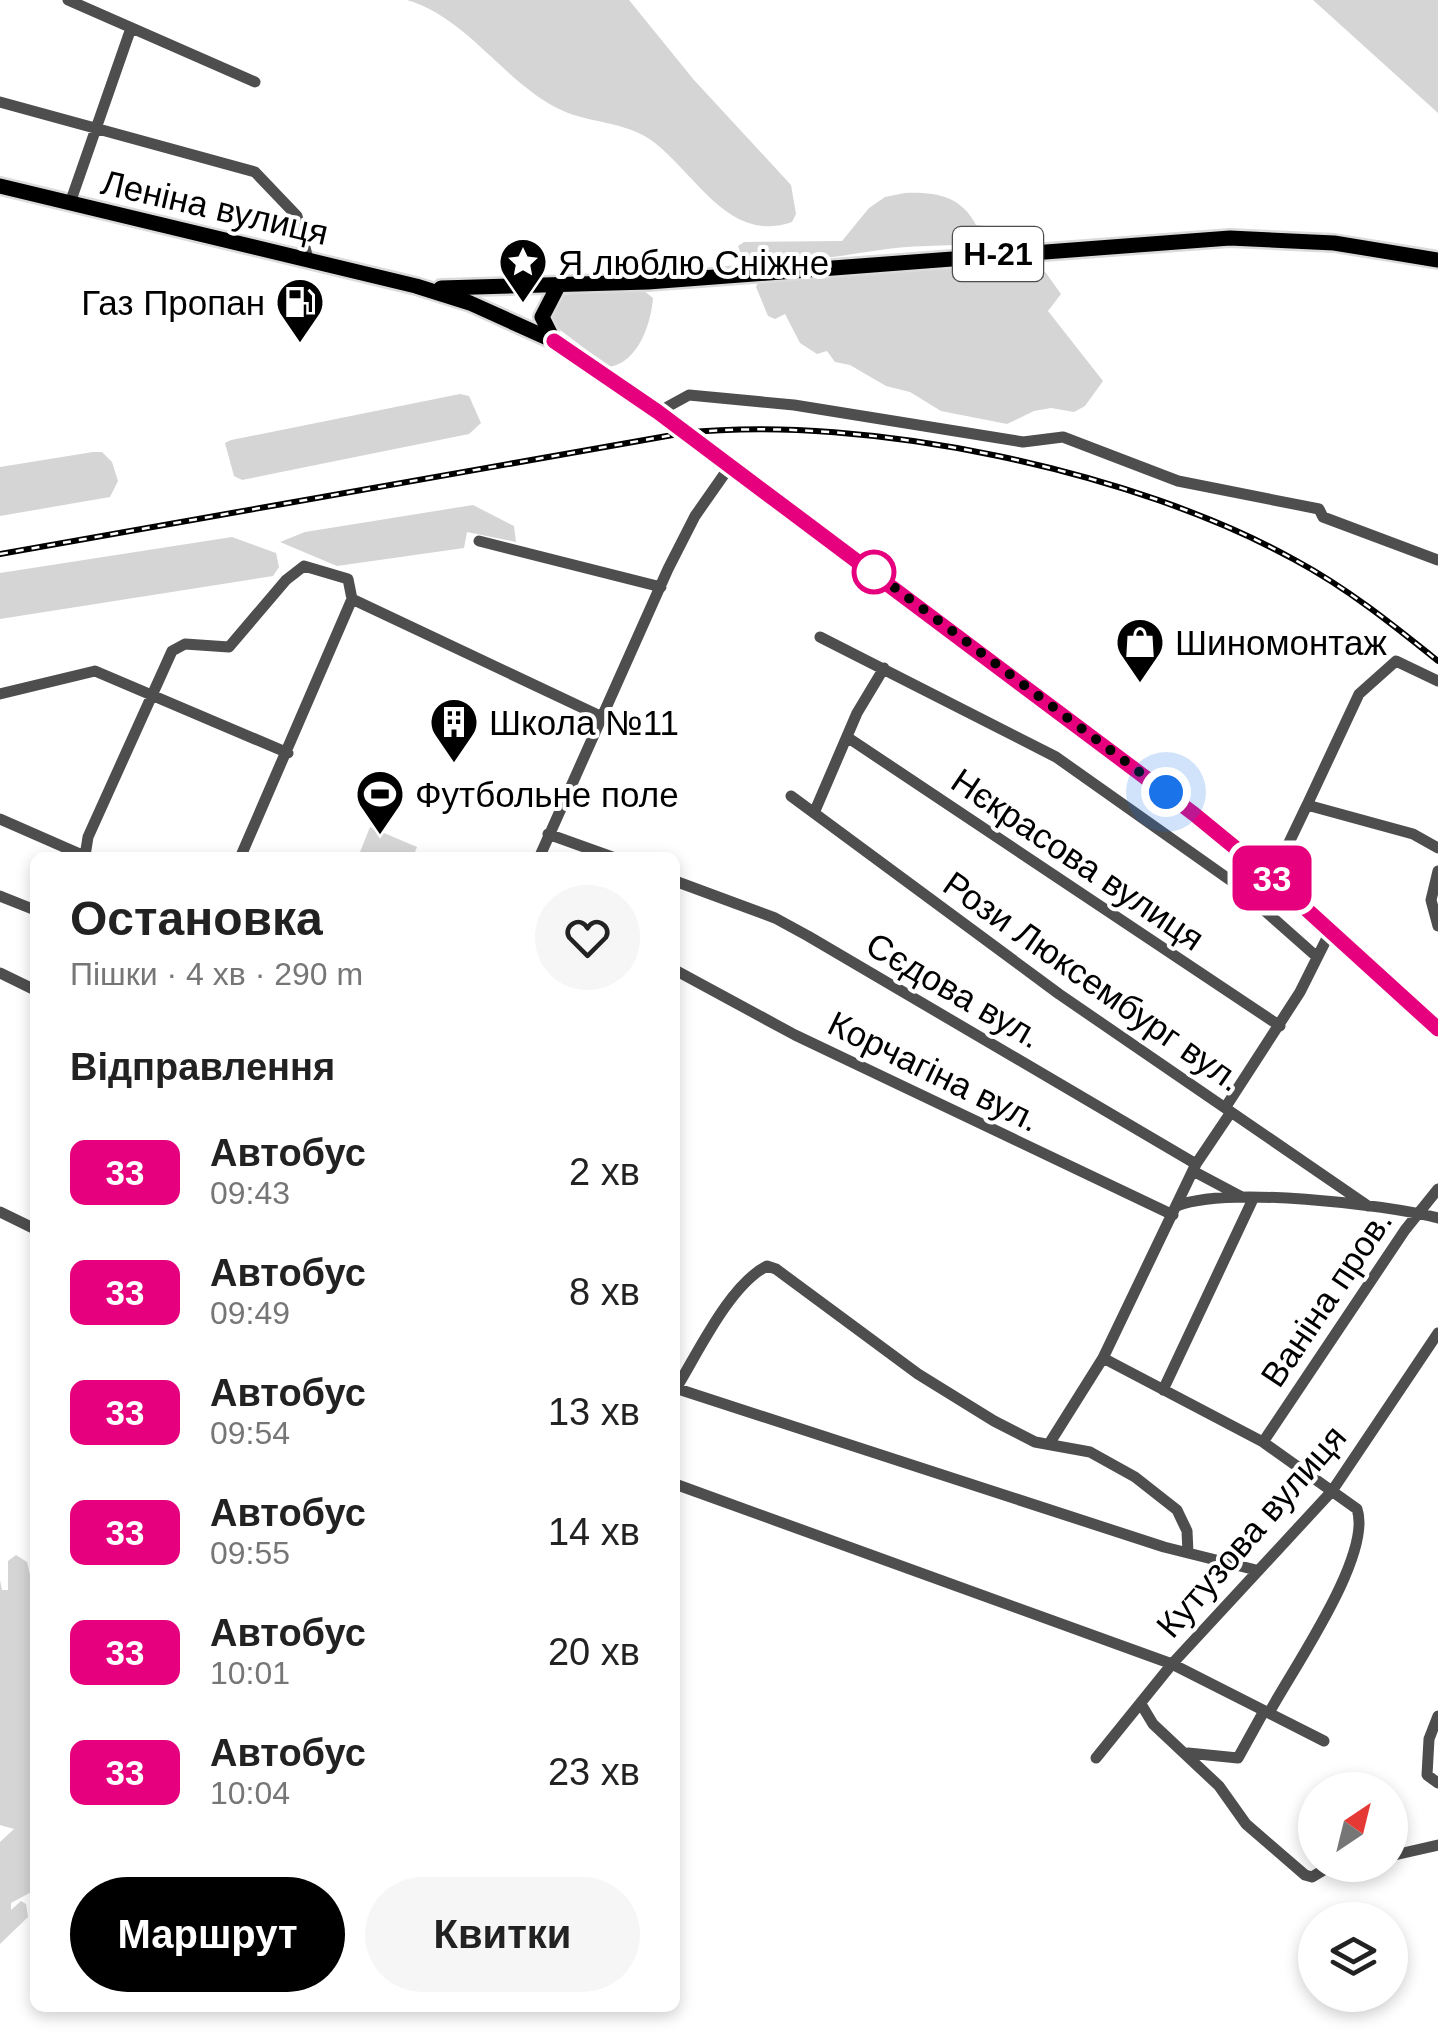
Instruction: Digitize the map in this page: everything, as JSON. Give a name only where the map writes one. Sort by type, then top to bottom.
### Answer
[{"type":"main road","name":"Леніна вулиця","points":[[0,186],[416,286]]},
{"type":"main road","name":"Н-21","points":[[416,286],[556,288],[1230,238],[1334,243],[1438,260]]},
{"type":"main road","points":[[416,286],[470,304],[554,341],[658,412],[973,645],[1272,878],[1438,1029]]},
{"type":"main road","points":[[554,341],[542,317],[556,288]]},
{"type":"street","points":[[68,0],[130,31],[255,82]]},
{"type":"street","points":[[70,203],[130,31]]},
{"type":"street","points":[[0,102],[256,172],[297,216],[308,259]]},
{"type":"street","points":[[658,412],[689,395],[794,405],[1023,442],[1063,437],[1178,480],[1319,510],[1323,517],[1438,560]]},
{"type":"street","points":[[541,852],[660,586],[695,516],[730,466]]},
{"type":"street","points":[[479,541],[660,586]]},
{"type":"street","points":[[87,852],[88,838],[178,645],[229,648],[286,580],[304,566],[348,578],[352,599],[243,852]]},
{"type":"street","points":[[352,599],[600,716]]},
{"type":"street","points":[[820,637],[1056,757],[1230,880],[1317,958]]},
{"type":"street","points":[[1272,878],[1358,694],[1380,670],[1396,661],[1408,663],[1438,681]]},
{"type":"street","points":[[814,813],[847,737],[884,668]]},
{"type":"street","points":[[0,694],[95,670],[288,753]]},
{"type":"street","name":"Нєкрасова вулиця","points":[[847,737],[1280,1026]]},
{"type":"street","name":"Рози Люксембург вул.","points":[[790,796],[1059,994],[1368,1206]]},
{"type":"street","points":[[1307,804],[1413,834],[1438,848]]},
{"type":"street","points":[[0,818],[76,852]]},
{"type":"street","points":[[548,834],[599,852]]},
{"type":"street","points":[[1438,871],[1431,890],[1438,926]]},
{"type":"street","name":"Сєдова вул.","points":[[680,883],[776,918],[1250,1199]]},
{"type":"street","points":[[0,896],[30,908]]},
{"type":"street","points":[[1048,1444],[1103,1358],[1195,1168],[1280,1026],[1330,932]]},
{"type":"street","points":[[0,973],[30,988]]},
{"type":"street","name":"Корчагіна вул.","points":[[680,973],[796,1035],[1175,1210]]},
{"type":"street","name":"Ваніна пров.","points":[[1263,1442],[1417,1214],[1438,1189]]},
{"type":"street","points":[[1175,1210],[1202,1198],[1250,1199],[1368,1206],[1438,1218]]},
{"type":"street","points":[[1163,1390],[1250,1199]]},
{"type":"street","points":[[0,1212],[30,1226]]},
{"type":"street","points":[[680,1381],[721,1314],[752,1277],[767,1266],[776,1268],[918,1374],[994,1421],[1048,1444],[1108,1460],[1168,1500],[1182,1518],[1188,1553]]},
{"type":"street","name":"Кутузова вулиця","points":[[1096,1758],[1172,1664],[1332,1490],[1438,1333]]},
{"type":"street","points":[[1103,1358],[1263,1442],[1356,1509],[1360,1519],[1356,1548],[1238,1758],[1186,1752]]},
{"type":"street","points":[[680,1391],[1188,1553],[1256,1570]]},
{"type":"street","points":[[680,1486],[1172,1664],[1324,1741]]},
{"type":"street","points":[[1141,1704],[1153,1724],[1219,1786],[1246,1824],[1298,1870]]},
{"type":"street","points":[[1438,1716],[1429,1740],[1427,1775],[1438,1783]]},
{"type":"street","points":[[1408,1852],[1438,1845]]},
{"type":"shaded area","points":[[407,0],[629,0],[694,80],[791,185],[796,214],[792,222],[750,224],[732,215],[643,135],[555,107],[518,81],[448,20]]},
{"type":"shaded area","points":[[1313,0],[1438,0],[1438,113]]},
{"type":"shaded area","points":[[905,193],[946,198],[963,208],[976,225],[1003,228],[1008,233],[995,242],[900,247],[774,262],[742,257],[738,246],[744,242],[842,241],[869,208],[885,197]]},
{"type":"shaded area","points":[[1020,257],[1046,273],[1061,294],[1048,311],[1103,381],[1085,406],[1074,412],[1051,408],[1034,411],[1007,424],[941,411],[910,392],[886,386],[850,365],[835,362],[827,351],[817,354],[800,343],[785,314],[775,319],[768,316],[756,287],[760,277]]},
{"type":"shaded area","points":[[643,290],[653,298],[646,330],[636,350],[619,364],[609,367],[551,323],[555,295]]},
{"type":"shaded area","points":[[460,394],[469,396],[481,423],[469,434],[242,480],[234,476],[225,443],[231,440]]},
{"type":"shaded area","points":[[102,452],[112,462],[118,481],[110,497],[0,516],[0,467]]},
{"type":"shaded area","points":[[473,505],[514,526],[516,542],[467,532],[464,548],[337,566],[280,542],[305,532]]},
{"type":"shaded area","points":[[232,537],[276,553],[279,567],[273,576],[0,619],[0,573]]},
{"type":"shaded area","name":"Футбольне поле","points":[[370,827],[417,847],[415,852],[360,852]]},
{"type":"shaded area","points":[[16,1555],[27,1562],[30,1575],[30,1893],[11,1903],[11,1910],[21,1901],[26,1904],[28,1917],[0,1944],[0,1842],[14,1829],[0,1825],[0,1580],[2,1590],[8,1590],[8,1561]]},
{"type":"railway","points":[[0,554],[684,433],[756,429],[834,432],[998,456],[1158,500],[1230,528],[1295,560],[1369,607],[1438,661]]},
{"type":"bus line","name":"33","points":[[554,341],[658,412],[1194,814],[1272,878],[1438,1029]]},
{"type":"place","name":"Я люблю Сніжне","points":[[523,304]]},
{"type":"place","name":"Газ Пропан","points":[[300,344]]},
{"type":"place","name":"Шиномонтаж","points":[[1140,684]]},
{"type":"place","name":"Школа №11","points":[[454,764]]},
{"type":"place","name":"Футбольне поле","points":[[380,836]]},
{"type":"route","points":[[874,572],[870,569],[1166,792]]}]
